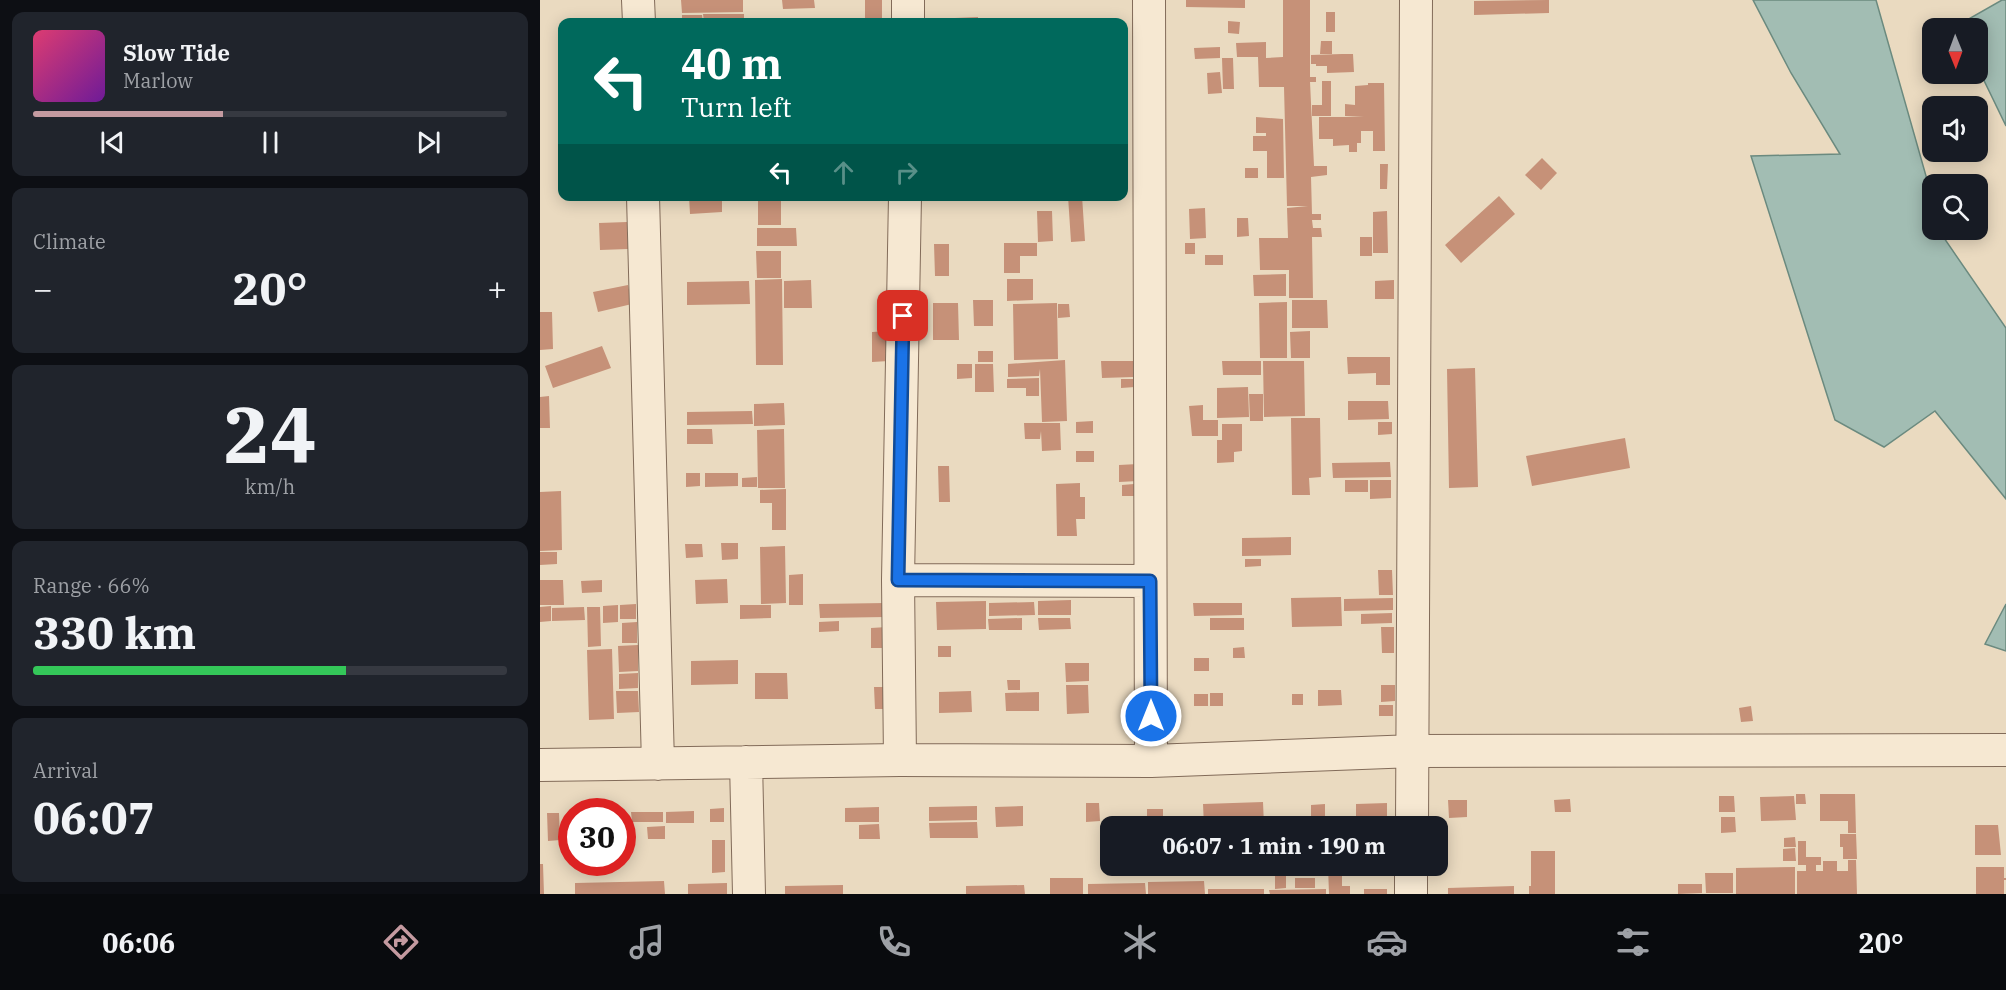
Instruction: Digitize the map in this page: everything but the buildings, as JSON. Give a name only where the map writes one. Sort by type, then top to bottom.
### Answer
[{"type":"street","points":[[638,0],[639,18]]},
{"type":"street","points":[[908,0],[908,18]]},
{"type":"street","points":[[1149,0],[1151,761]]},
{"type":"street","points":[[1412,816],[1416,0]]},
{"type":"street","points":[[643,201],[658,764]]},
{"type":"street","points":[[900,760],[898,580],[905,201]]},
{"type":"street","points":[[898,580],[1150,581]]},
{"type":"street","points":[[540,765],[900,760],[1151,761],[1414,752],[2006,750]]},
{"type":"street","points":[[746,762],[749,894]]},
{"type":"street","points":[[1411,876],[1411,894]]},
{"type":"shaded area","points":[[1753,0],[1876,0],[1925,174],[1922,174],[1922,240],[1945,240],[2006,328],[2006,499],[1935,411],[1884,447],[1835,420],[1751,156],[1840,154],[1791,73]]},
{"type":"shaded area","points":[[2002,0],[2006,0],[2006,126],[1986,84],[1988,84],[1988,18],[1970,18]]},
{"type":"shaded area","points":[[2006,604],[2006,651],[1985,644]]},
{"type":"route","points":[[903,316],[898,580],[1150,581],[1151,716]]}]
